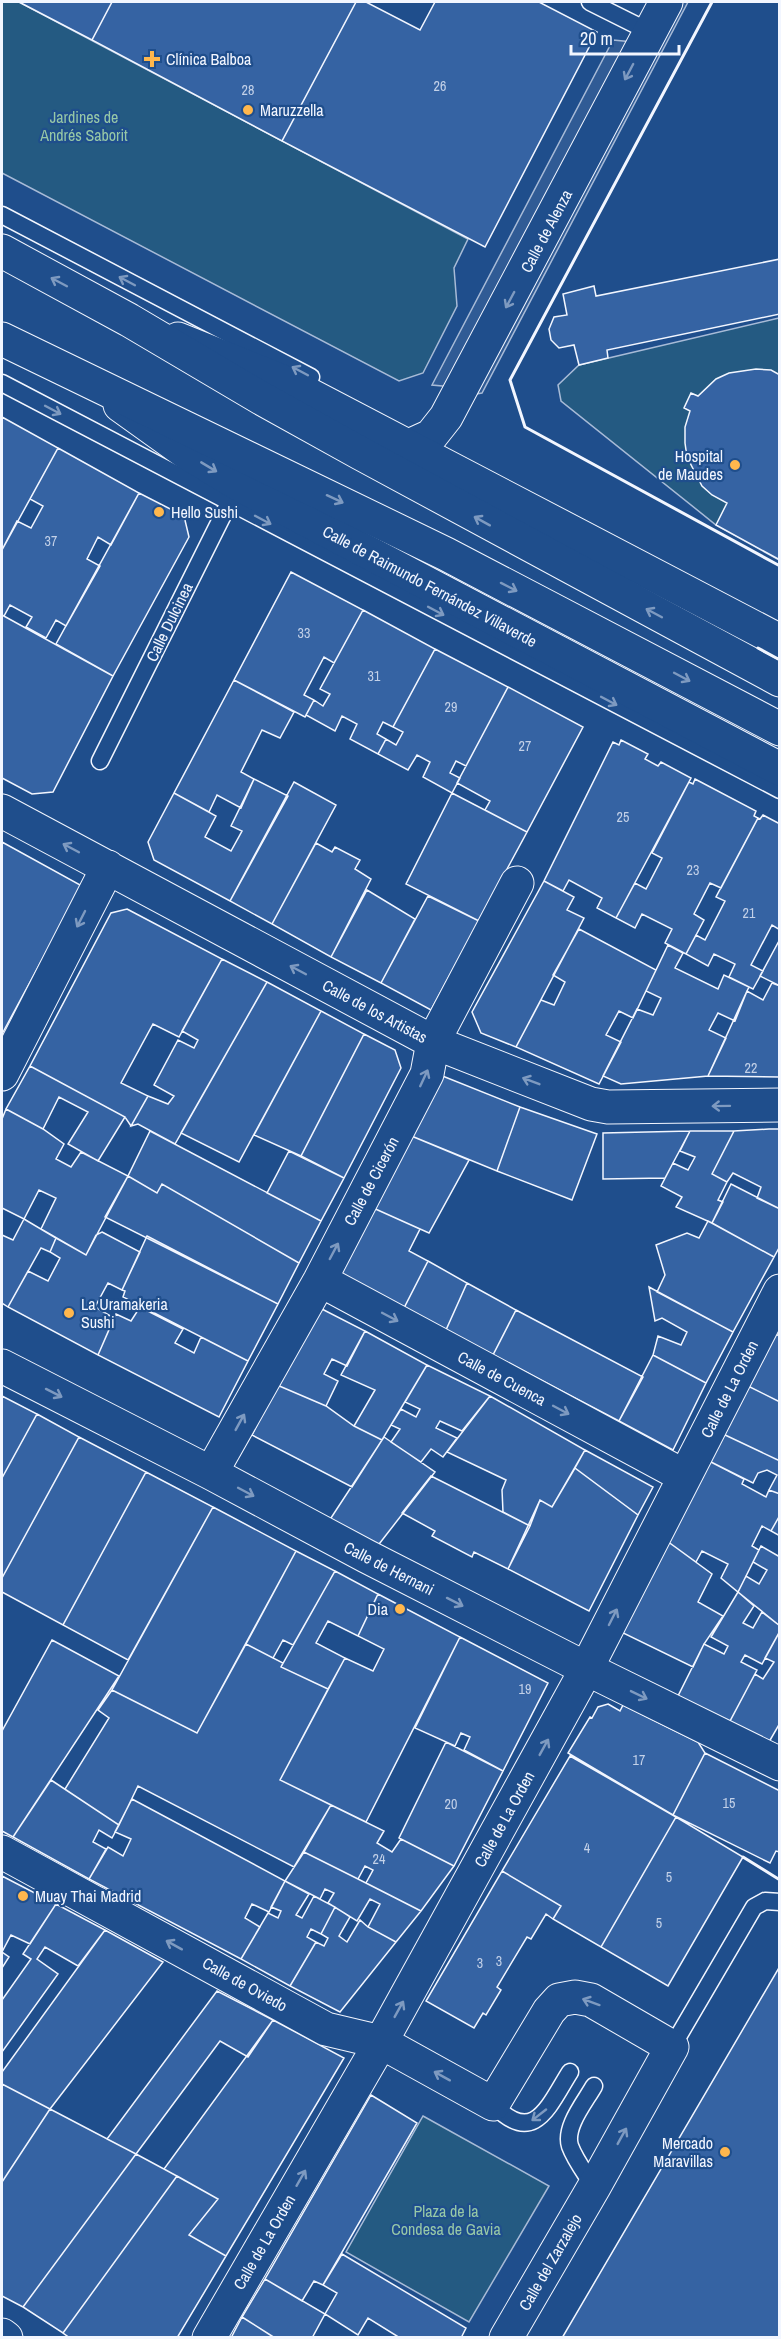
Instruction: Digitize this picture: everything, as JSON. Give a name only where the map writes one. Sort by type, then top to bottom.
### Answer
[{"type":"street","name":"Calle de Alenza","points":[[418,442],[441,425],[452,407],[666,2]]},
{"type":"street","points":[[2,251],[129,320],[222,376],[340,442],[556,561],[780,680]]},
{"type":"street","points":[[129,320],[287,383],[418,442],[780,641]]},
{"type":"street","name":"Calle de Raimundo Fernández Villaverde","points":[[2,339],[446,554],[780,729]]},
{"type":"street","name":"Calle de Raimundo Fernández Villaverde","points":[[92,384],[187,453],[234,493],[780,770]]},
{"type":"street","name":"Calle de los Artistas","points":[[2,811],[433,1042],[599,1106],[780,1105]]},
{"type":"street","points":[[2,1074],[108,867]]},
{"type":"street","name":"Calle de Cicerón","points":[[211,1473],[320,1280],[427,1074],[433,1042],[517,884]]},
{"type":"street","name":"Calle de Cuenca","points":[[320,1280],[684,1476]]},
{"type":"street","name":"Calle de La Orden","points":[[209,2337],[381,2042],[587,1669],[780,1291]]},
{"type":"street","name":"Calle de Hernani","points":[[2,1366],[211,1473],[366,1556],[780,1764]]},
{"type":"street","name":"Calle de Oviedo","points":[[2,1852],[326,2029],[381,2042],[494,2104]]},
{"type":"street","points":[[494,2104],[549,2011],[559,2000],[574,1997],[591,2000],[672,2047],[594,2187]]},
{"type":"street","name":"Calle del Zarzalejo","points":[[506,2337],[594,2187]]},
{"type":"street","points":[[2,2335],[6,2337]]},
{"type":"lane","points":[[590,2],[650,32]]},
{"type":"lane","points":[[2,215],[418,442],[780,623]]},
{"type":"lane","points":[[2,383],[234,493],[780,790]]},
{"type":"lane","name":"Calle Dulcinea","points":[[100,761],[234,493]]},
{"type":"lane","points":[[672,2047],[754,1907],[765,1901],[780,1902]]},
{"type":"lane","points":[[494,2104],[511,2120],[526,2123],[537,2120],[547,2109],[570,2072]]},
{"type":"lane","points":[[594,2086],[572,2124],[569,2135],[570,2146],[594,2187]]},
{"type":"green space","name":"Jardines de Andrés Saborit","points":[[2,2],[19,2],[468,239],[454,268],[457,306],[423,373],[399,381],[2,173]]},
{"type":"green space","points":[[779,318],[779,560],[716,525],[561,401],[558,385],[579,365]]},
{"type":"green space","name":"Plaza de la Condesa de Gavia","points":[[423,2116],[549,2186],[469,2322],[346,2252]]},
{"type":"shaded area","points":[[677,2],[688,2],[482,393],[470,395]]},
{"type":"shaded area","points":[[613,40],[633,42],[453,387],[432,385]]},
{"type":"building","points":[[19,2],[112,2],[92,40]]},
{"type":"building","points":[[112,2],[356,2],[282,141],[92,40]]},
{"type":"building","points":[[356,2],[366,2],[420,30],[435,2],[539,2],[597,32],[485,247],[282,141]]},
{"type":"building","points":[[780,259],[780,314],[607,350],[608,358],[579,365],[574,345],[559,348],[551,340],[549,329],[554,317],[567,315],[563,294],[594,286],[596,296]]},
{"type":"building","name":"Hospital de Maudes","points":[[756,369],[771,370],[780,375],[780,560],[716,525],[727,503],[712,495],[702,486],[687,457],[685,443],[685,427],[690,411],[684,408],[691,393],[698,396],[716,379],[729,373]]},
{"type":"building","points":[[2,417],[58,448],[2,550]]},
{"type":"building","points":[[58,448],[139,493],[111,545],[98,537],[87,559],[100,566],[66,626],[56,620],[46,638],[26,627],[32,617],[10,605],[4,616],[2,615],[2,550],[17,521],[31,528],[43,506],[30,499]]},
{"type":"building","points":[[139,493],[184,516],[189,537],[113,676],[56,644]]},
{"type":"building","points":[[291,572],[363,610],[334,663],[324,657],[304,695],[314,700],[305,717],[234,680]]},
{"type":"building","points":[[363,610],[435,649],[393,727],[383,722],[377,734],[386,739],[378,754],[350,739],[357,724],[342,716],[335,731],[306,715],[314,700],[323,706],[330,694],[320,689]]},
{"type":"building","points":[[2,615],[113,676],[53,792],[32,794],[2,778]]},
{"type":"building","points":[[435,649],[508,687],[466,766],[456,761],[450,773],[460,778],[452,793],[423,777],[430,762],[417,755],[408,770],[378,754],[386,739],[396,745],[403,732],[393,727]]},
{"type":"building","points":[[234,680],[294,712],[280,738],[262,730],[241,772],[254,779],[241,808],[217,795],[209,812],[174,793]]},
{"type":"building","points":[[508,687],[583,727],[527,832],[485,810],[490,801],[457,783]]},
{"type":"building","points":[[621,740],[648,754],[645,759],[658,766],[661,762],[691,778],[616,918],[597,908],[602,898],[569,880],[563,891],[544,881],[613,742],[619,745]]},
{"type":"building","points":[[254,779],[288,796],[230,901],[154,860],[148,842],[174,793],[216,816],[205,837],[231,851],[242,831],[231,826]]},
{"type":"building","points":[[695,779],[756,811],[754,816],[758,818],[721,888],[710,883],[694,914],[704,920],[686,954],[665,943],[672,929],[642,914],[635,928],[616,918],[635,883],[646,889],[662,858],[652,853],[689,782],[693,784]]},
{"type":"building","points":[[294,782],[336,805],[272,924],[230,901]]},
{"type":"building","points":[[452,793],[527,832],[479,921],[406,884]]},
{"type":"building","points":[[763,815],[780,824],[780,930],[772,925],[751,965],[763,971],[753,989],[729,977],[735,964],[714,954],[708,966],[686,954],[696,935],[705,940],[725,901],[716,897],[758,818],[760,819]]},
{"type":"building","points":[[2,842],[82,886],[2,1034]]},
{"type":"building","points":[[316,843],[332,852],[335,847],[360,860],[355,869],[371,879],[331,957],[272,924]]},
{"type":"building","points":[[544,881],[574,897],[567,910],[584,918],[516,1047],[481,1033],[472,1012]]},
{"type":"building","points":[[367,890],[415,919],[381,983],[331,957]]},
{"type":"building","points":[[428,896],[479,921],[431,1010],[381,983]]},
{"type":"building","points":[[127,909],[222,959],[179,1037],[153,1024],[121,1083],[148,1096],[131,1126],[125,1117],[30,1066],[111,913]]},
{"type":"building","points":[[579,929],[656,970],[633,1018],[619,1011],[606,1035],[621,1042],[599,1084],[516,1047],[541,1000],[554,1005],[565,982],[553,975]]},
{"type":"building","points":[[780,939],[780,986],[760,976]]},
{"type":"building","points":[[668,945],[683,953],[675,968],[718,989],[724,975],[749,987],[735,1021],[718,1013],[709,1030],[726,1038],[708,1076],[621,1084],[603,1076],[637,1009],[653,1015],[661,998],[646,991]]},
{"type":"building","points":[[222,959],[267,982],[175,1144],[138,1124],[131,1126],[148,1096],[168,1104],[174,1096],[154,1085],[178,1040],[194,1048],[198,1040],[182,1031]]},
{"type":"building","points":[[267,982],[321,1011],[239,1162],[181,1133]]},
{"type":"building","points":[[772,983],[780,986],[780,1077],[708,1076],[747,991],[763,1000]]},
{"type":"building","points":[[321,1011],[364,1034],[301,1156],[254,1135]]},
{"type":"building","points":[[364,1034],[395,1050],[401,1068],[344,1178],[301,1156]]},
{"type":"building","points":[[30,1066],[125,1117],[98,1161],[68,1144],[88,1112],[59,1097],[43,1129],[6,1109]]},
{"type":"building","points":[[440,1075],[520,1107],[497,1171],[409,1135]]},
{"type":"building","points":[[520,1107],[597,1134],[572,1200],[497,1171]]},
{"type":"building","points":[[6,1109],[43,1129],[64,1144],[56,1159],[71,1167],[81,1152],[128,1176],[86,1255],[41,1229],[56,1198],[39,1190],[24,1219],[2,1208],[2,1119]]},
{"type":"building","points":[[780,1129],[780,1209],[757,1198],[761,1187],[733,1173],[727,1182],[712,1174],[734,1131]]},
{"type":"building","points":[[150,1131],[321,1221],[299,1263],[162,1184],[157,1193],[128,1176]]},
{"type":"building","points":[[690,1131],[734,1131],[712,1174],[727,1182],[718,1200],[723,1202],[712,1223],[676,1207],[682,1197],[661,1186],[673,1163],[688,1170],[695,1157],[680,1151]]},
{"type":"building","points":[[690,1131],[665,1178],[603,1179],[603,1133]]},
{"type":"building","points":[[409,1135],[469,1160],[429,1233],[371,1207]]},
{"type":"building","points":[[289,1151],[344,1178],[321,1221],[267,1193]]},
{"type":"building","points":[[128,1176],[157,1193],[162,1184],[299,1263],[278,1304],[105,1217]]},
{"type":"building","points":[[731,1184],[780,1209],[780,1246],[774,1257],[712,1223]]},
{"type":"building","points":[[371,1207],[420,1229],[409,1251],[428,1261],[404,1308],[345,1276],[341,1271]]},
{"type":"building","points":[[24,1219],[56,1238],[50,1252],[41,1248],[8,1307],[2,1303],[2,1235],[13,1240]]},
{"type":"building","points":[[708,1221],[774,1257],[733,1332],[657,1292],[665,1275],[656,1245],[687,1233],[699,1238]]},
{"type":"building","points":[[102,1232],[140,1252],[122,1290],[108,1283],[95,1307],[114,1318],[98,1355],[8,1307],[28,1271],[48,1281],[60,1258],[50,1252],[56,1238],[86,1255],[96,1235]]},
{"type":"building","points":[[147,1236],[278,1304],[248,1361],[123,1297],[125,1291],[122,1290]]},
{"type":"building","points":[[428,1261],[467,1283],[446,1330],[404,1308]]},
{"type":"building","points":[[467,1283],[516,1310],[493,1355],[446,1330]]},
{"type":"building","points":[[649,1287],[733,1332],[706,1383],[653,1355],[658,1336],[681,1345],[687,1332],[662,1318],[655,1321]]},
{"type":"building","points":[[140,1307],[183,1329],[175,1343],[194,1353],[201,1337],[248,1361],[219,1417],[98,1355],[116,1314],[131,1321]]},
{"type":"building","points":[[318,1307],[365,1331],[347,1366],[332,1359],[324,1374],[338,1381],[326,1406],[277,1385]]},
{"type":"building","points":[[516,1310],[643,1377],[619,1421],[493,1355]]},
{"type":"building","points":[[365,1331],[427,1365],[382,1440],[354,1426],[375,1390],[341,1375]]},
{"type":"building","points":[[775,1334],[780,1336],[780,1402],[748,1386]]},
{"type":"building","points":[[653,1355],[706,1383],[673,1450],[619,1421]]},
{"type":"building","points":[[427,1365],[490,1396],[462,1431],[440,1421],[436,1428],[457,1438],[443,1457],[431,1449],[421,1462],[391,1442],[400,1429],[391,1425],[401,1409],[416,1417],[420,1409],[405,1402]]},
{"type":"building","points":[[277,1385],[326,1406],[354,1426],[382,1440],[352,1487],[252,1435]]},
{"type":"building","points":[[748,1386],[780,1402],[780,1461],[723,1434]]},
{"type":"building","points":[[2,1396],[37,1414],[2,1478]]},
{"type":"building","points":[[490,1396],[585,1450],[552,1507],[540,1500],[530,1526],[503,1512],[502,1490],[506,1480],[447,1452]]},
{"type":"building","points":[[37,1414],[79,1437],[2,1578],[2,1478]]},
{"type":"building","points":[[723,1434],[780,1461],[780,1494],[769,1490],[777,1475],[767,1470],[758,1473],[753,1483],[709,1461]]},
{"type":"building","points":[[79,1437],[146,1472],[63,1625],[2,1592],[2,1578]]},
{"type":"building","points":[[384,1437],[435,1472],[376,1548],[327,1524]]},
{"type":"building","points":[[585,1450],[653,1487],[638,1515],[575,1468]]},
{"type":"building","points":[[709,1461],[744,1479],[742,1484],[766,1497],[769,1490],[780,1494],[780,1515],[771,1531],[762,1526],[752,1546],[759,1550],[738,1592],[721,1578],[728,1564],[702,1551],[696,1562],[667,1541]]},
{"type":"building","points":[[575,1468],[638,1515],[589,1611],[508,1569],[540,1500],[552,1507]]},
{"type":"building","points":[[146,1472],[213,1507],[128,1660],[63,1625]]},
{"type":"building","points":[[431,1476],[530,1526],[508,1569],[474,1552],[472,1557],[432,1536],[435,1531],[402,1513]]},
{"type":"building","points":[[213,1507],[296,1551],[197,1733],[112,1690]]},
{"type":"building","points":[[780,1515],[780,1536],[771,1531]]},
{"type":"building","points":[[667,1541],[712,1574],[698,1602],[723,1616],[704,1644],[693,1667],[617,1630]]},
{"type":"building","points":[[761,1546],[780,1557],[780,1626],[738,1592],[746,1576],[759,1584],[767,1570],[753,1562]]},
{"type":"building","points":[[296,1551],[335,1571],[293,1645],[283,1640],[273,1658],[246,1644]]},
{"type":"building","points":[[335,1571],[378,1594],[358,1636],[328,1621],[316,1643],[345,1658],[328,1689],[281,1667]]},
{"type":"building","points":[[738,1592],[754,1606],[743,1623],[753,1628],[762,1612],[780,1626],[780,1631],[762,1664],[745,1655],[741,1662],[757,1670],[729,1723],[677,1698],[704,1644],[724,1654],[728,1646],[711,1637]]},
{"type":"building","points":[[378,1594],[460,1637],[366,1822],[280,1780],[345,1658],[373,1671],[384,1649],[358,1636]]},
{"type":"building","points":[[780,1631],[780,1723],[769,1742],[729,1723],[755,1674],[763,1679],[774,1662],[765,1658]]},
{"type":"building","points":[[460,1637],[548,1683],[503,1771],[464,1750],[470,1737],[461,1733],[455,1746],[415,1728]]},
{"type":"building","points":[[52,1640],[119,1676],[13,1837],[2,1831],[2,1731]]},
{"type":"building","points":[[246,1644],[283,1663],[281,1667],[328,1689],[280,1780],[331,1805],[294,1867],[138,1786],[119,1825],[65,1789],[109,1718],[98,1710],[112,1690],[197,1733]]},
{"type":"building","points":[[608,1704],[620,1711],[623,1705],[698,1742],[705,1753],[673,1815],[568,1753],[598,1707]]},
{"type":"building","points":[[446,1742],[503,1771],[454,1866],[399,1838]]},
{"type":"building","points":[[705,1753],[780,1791],[780,1852],[776,1851],[770,1863],[673,1815]]},
{"type":"building","points":[[570,1756],[676,1817],[601,1947],[553,1919],[561,1906],[502,1871]]},
{"type":"building","points":[[51,1780],[119,1825],[112,1838],[99,1830],[93,1842],[106,1849],[89,1879],[13,1837]]},
{"type":"building","points":[[132,1799],[285,1881],[269,1912],[252,1904],[245,1918],[260,1927],[241,1959],[89,1879],[108,1847],[123,1856],[131,1839],[115,1832]]},
{"type":"building","points":[[331,1805],[384,1831],[377,1843],[392,1852],[401,1839],[454,1866],[421,1911],[366,1883],[373,1870],[365,1866],[358,1879],[304,1852]]},
{"type":"building","points":[[676,1817],[743,1857],[668,1986],[601,1947]]},
{"type":"building","points":[[304,1852],[421,1911],[396,1942],[368,1927],[380,1904],[370,1899],[357,1921],[328,1903],[334,1893],[325,1889],[320,1899],[285,1881]]},
{"type":"building","points":[[502,1871],[561,1906],[553,1919],[546,1914],[531,1939],[527,1937],[497,1987],[501,1990],[486,2015],[483,2013],[474,2028],[426,2001]]},
{"type":"building","points":[[2,1876],[56,1904],[30,1944],[11,1935],[2,1952]]},
{"type":"building","points":[[285,1881],[309,1894],[296,1915],[302,1918],[314,1896],[335,1907],[321,1934],[311,1929],[307,1937],[316,1942],[290,1986],[241,1959],[268,1913],[278,1918],[281,1911],[271,1907]]},
{"type":"building","points":[[56,1904],[105,1930],[78,1966],[45,1947],[37,1959],[58,1974],[2,2052],[2,2000],[31,1959],[23,1954]]},
{"type":"building","points":[[335,1907],[350,1917],[339,1936],[347,1942],[360,1920],[368,1927],[396,1942],[340,2012],[290,1986],[316,1942],[324,1946],[328,1938],[321,1934]]},
{"type":"building","points":[[105,1930],[163,1962],[50,2109],[2,2084],[2,2072]]},
{"type":"building","points":[[2,1952],[9,1957],[2,1968]]},
{"type":"building","name":"Mercado Maravillas","points":[[780,1966],[780,2338],[562,2338]]},
{"type":"building","points":[[217,1991],[273,2020],[248,2057],[220,2041],[136,2154],[107,2139]]},
{"type":"building","points":[[273,2020],[344,2058],[226,2256],[189,2235],[218,2199],[164,2169]]},
{"type":"building","points":[[2,2084],[50,2109],[2,2182]]},
{"type":"building","points":[[371,2095],[417,2123],[323,2285],[314,2281],[302,2301],[265,2279]]},
{"type":"building","points":[[50,2109],[136,2154],[23,2307],[2,2296],[2,2182]]},
{"type":"building","points":[[136,2154],[177,2176],[63,2333],[23,2307]]},
{"type":"building","points":[[177,2176],[218,2199],[189,2235],[226,2256],[177,2338],[70,2338],[63,2333]]},
{"type":"building","points":[[342,2254],[466,2328],[461,2338],[400,2338],[368,2318],[358,2335],[325,2314],[337,2293],[323,2285]]},
{"type":"building","points":[[265,2279],[325,2314],[312,2338],[275,2338],[242,2317]]},
{"type":"building","points":[[242,2317],[275,2338],[231,2338]]},
{"type":"wall","points":[[712,2],[510,380],[525,427],[780,566]]},
{"type":"wall","points":[[758,648],[780,660]]},
{"type":"wall","points":[[743,1857],[780,1880]]},
{"type":"place","name":"Clínica Balboa","points":[[152,59]]},
{"type":"place","name":"Maruzzella","points":[[248,110]]},
{"type":"place","name":"Hospital de Maudes","points":[[735,465]]},
{"type":"place","name":"Hello Sushi","points":[[159,512]]},
{"type":"place","name":"La Uramakeria Sushi","points":[[69,1313]]},
{"type":"place","name":"Dia","points":[[400,1609]]},
{"type":"place","name":"Muay Thai Madrid","points":[[23,1896]]},
{"type":"place","name":"Mercado Maravillas","points":[[725,2152]]}]
